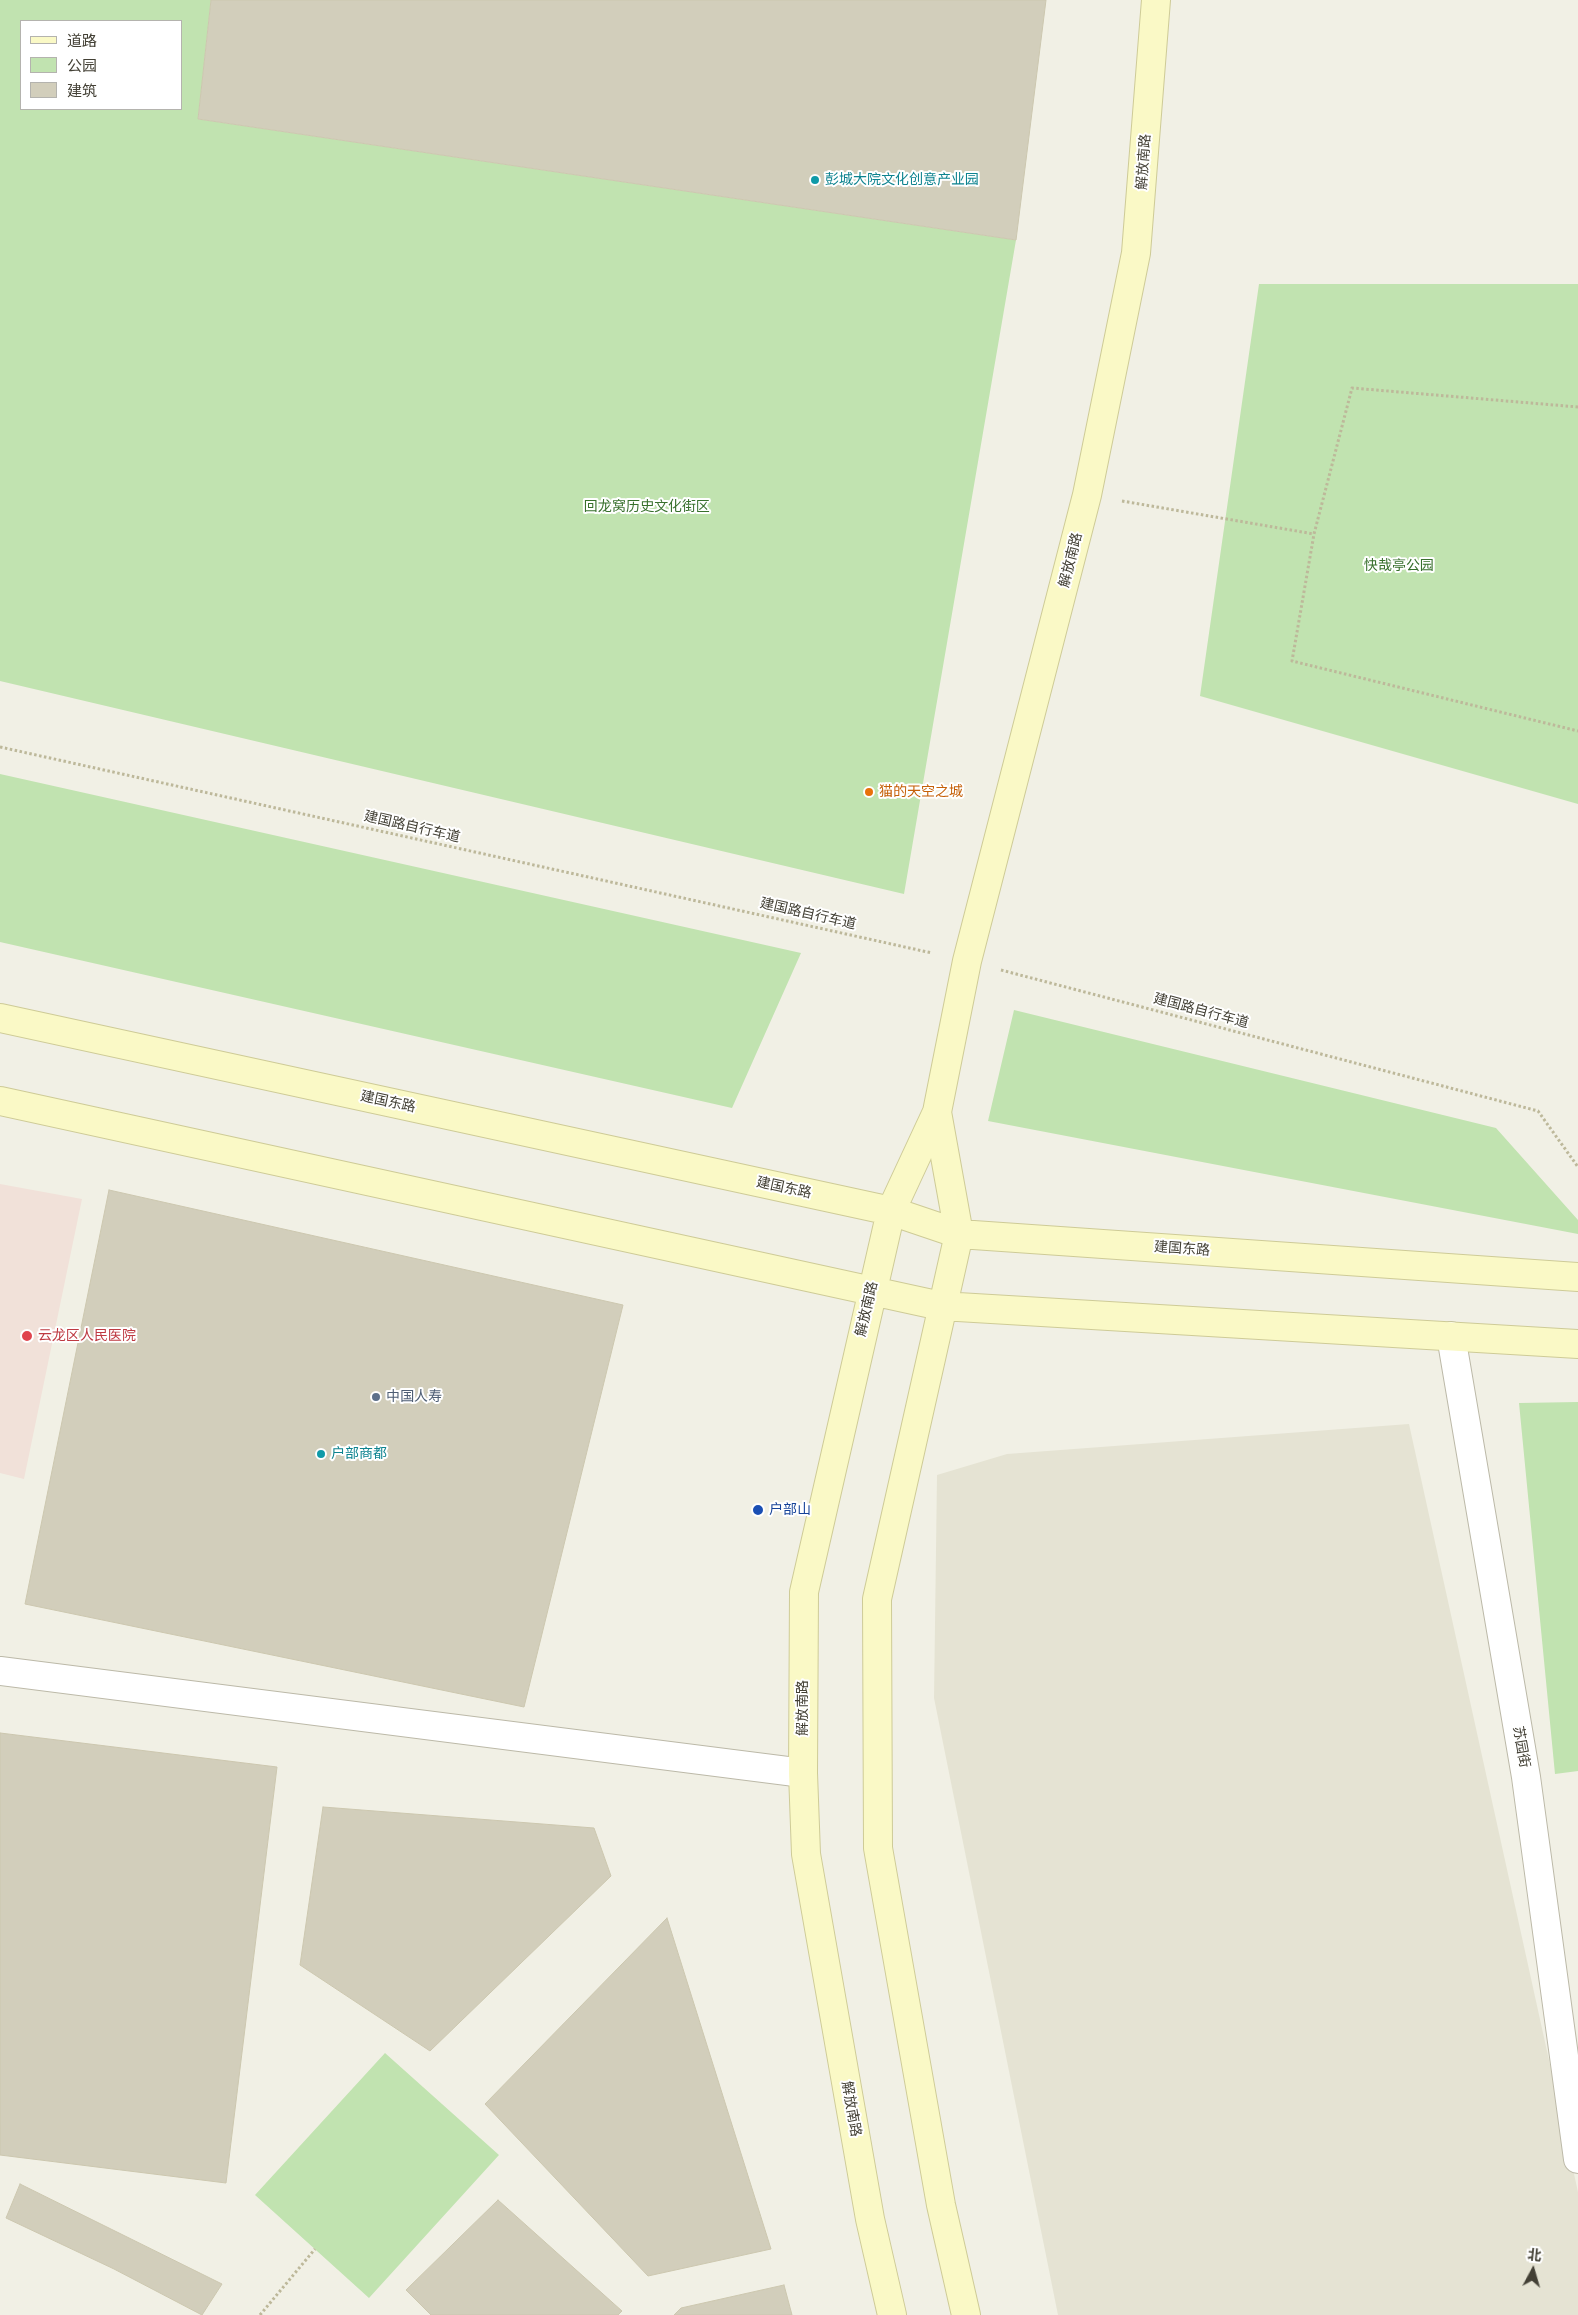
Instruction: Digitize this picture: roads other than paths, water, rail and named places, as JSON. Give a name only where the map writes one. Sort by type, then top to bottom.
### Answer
[{"type":"main road","name":"解放南路","points":[[892,2315],[870,2219],[806,1854],[803,1772],[804,1592],[890,1211],[938,1112],[967,961],[1087,495],[1136,253],[1156,0]]},
{"type":"main road","name":"建国东路","points":[[0,1018],[890,1211],[959,1234],[1578,1277]]},
{"type":"main road","points":[[0,1101],[941,1306],[1578,1344]]},
{"type":"main road","name":"解放南路","points":[[938,1112],[959,1234],[941,1306],[877,1599],[878,1848],[941,2205],[966,2315]]},
{"type":"street","name":"苏园街","points":[[1451,1336],[1526,1777],[1578,2159]]},
{"type":"street","points":[[0,1671],[803,1772]]},
{"type":"place","name":"彭城大院文化创意产业园","points":[[815,180]]},
{"type":"place","name":"猫的天空之城","points":[[869,792]]},
{"type":"place","name":"云龙区人民医院","points":[[27,1336]]},
{"type":"place","name":"中国人寿","points":[[376,1397]]},
{"type":"place","name":"户部商都","points":[[321,1454]]},
{"type":"place","name":"户部山","points":[[758,1510]]},
{"type":"park label","name":"回龙窝历史文化街区","points":[[647,507]]},
{"type":"park label","name":"快哉亭公园","points":[[1399,566]]}]
